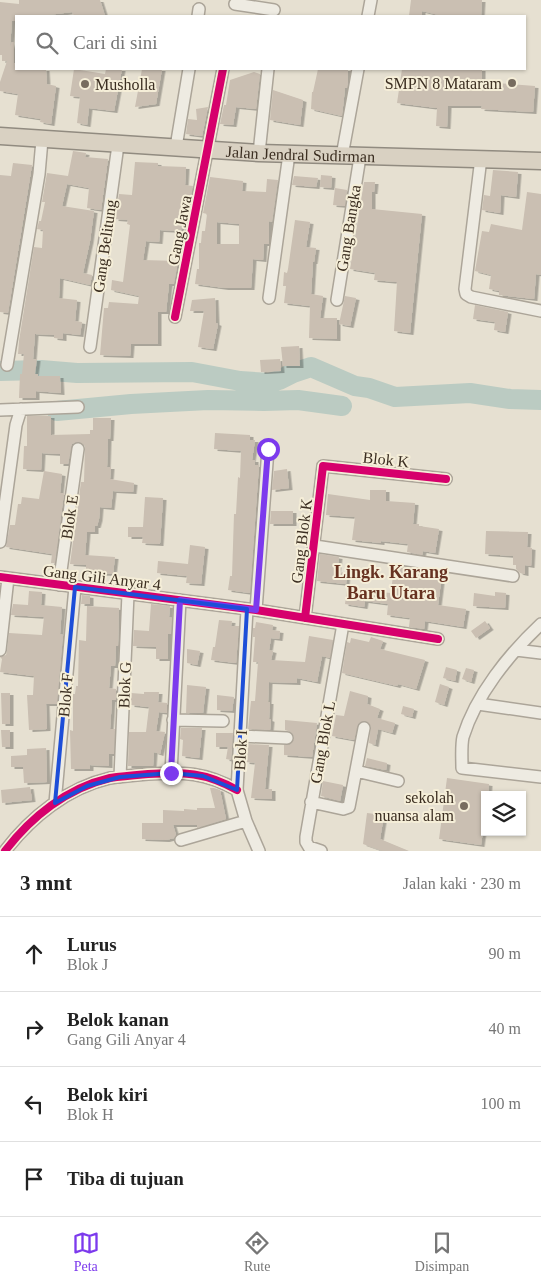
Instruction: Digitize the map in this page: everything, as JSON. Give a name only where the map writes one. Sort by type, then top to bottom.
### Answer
[{"type":"highway","name":"Jalan Jendral Sudirman","points":[[0,136],[118,145],[289,154],[541,161]]},
{"type":"street","points":[[368,15],[371,0]]},
{"type":"street","points":[[233,15],[235,2],[274,9]]},
{"type":"street","points":[[176,147],[189,70]]},
{"type":"street","name":"Gang Jawa","points":[[176,317],[224,70]]},
{"type":"street","points":[[259,152],[268,70]]},
{"type":"street","points":[[342,156],[358,70]]},
{"type":"street","points":[[7,365],[37,182],[42,140]]},
{"type":"street","name":"Gang Belitung","points":[[90,347],[118,145]]},
{"type":"street","points":[[269,298],[289,154]]},
{"type":"street","name":"Gang Bangka","points":[[336,300],[360,157]]},
{"type":"street","points":[[481,158],[465,289],[466,294],[471,297],[541,311]]},
{"type":"street","points":[[0,410],[78,407]]},
{"type":"street","points":[[0,542],[16,425],[21,409]]},
{"type":"street","name":"Blok E","points":[[59,585],[78,449]]},
{"type":"street","name":"Blok I","points":[[259,851],[246,821],[237,790],[268,449]]},
{"type":"street","name":"Blok K","points":[[323,466],[446,479]]},
{"type":"street","name":"Gang Blok K","points":[[305,618],[323,466]]},
{"type":"street","points":[[314,546],[513,576]]},
{"type":"street","points":[[0,650],[4,578]]},
{"type":"street","name":"Gang Gili Anyar 4","points":[[4,578],[252,610],[438,639]]},
{"type":"street","name":"Blok F","points":[[55,803],[75,587]]},
{"type":"street","name":"Blok G","points":[[120,776],[128,594]]},
{"type":"street","points":[[171,773],[180,600]]},
{"type":"street","name":"Gang Blok L","points":[[321,851],[309,847],[306,842],[311,802],[343,624]]},
{"type":"street","points":[[541,624],[516,650],[478,704],[463,739],[462,768],[541,777]]},
{"type":"street","points":[[516,650],[541,653]]},
{"type":"street","points":[[478,704],[541,713]]},
{"type":"street","points":[[173,720],[223,721]]},
{"type":"street","points":[[311,802],[342,809],[350,807],[364,728]]},
{"type":"street","points":[[241,736],[287,738]]},
{"type":"street","points":[[356,771],[398,781]]},
{"type":"street","points":[[5,851],[22,829],[55,803],[86,786],[120,776],[189,773],[203,776],[237,790]]},
{"type":"street","points":[[181,840],[246,821]]},
{"type":"highlighted area","points":[[75,587],[247,609],[237,790],[203,776],[171,773],[120,777],[87,786],[55,803]]},
{"type":"building","points":[[19,0],[100,0],[105,15],[74,15],[72,12],[48,15],[15,15],[15,21],[12,21],[10,47],[12,42],[14,42],[15,70],[46,70],[47,84],[56,86],[51,124],[40,122],[41,119],[15,115],[18,94],[0,91],[0,82],[7,61],[2,61],[2,55],[0,55],[0,2],[19,4]]},
{"type":"building","points":[[411,0],[482,0],[481,15],[439,15],[422,11],[422,15],[409,15]]},
{"type":"building","points":[[74,70],[105,74],[106,70],[122,70],[114,111],[89,108],[87,125],[77,123],[80,97],[70,96]]},
{"type":"building","points":[[142,70],[162,70],[156,104],[135,107]]},
{"type":"building","points":[[318,70],[348,70],[348,82],[347,88],[345,88],[342,116],[311,109]]},
{"type":"building","points":[[402,70],[482,70],[482,82],[535,86],[533,112],[481,109],[482,106],[448,106],[447,127],[436,126],[437,108],[397,103]]},
{"type":"building","points":[[254,72],[260,74],[256,109],[236,107],[233,125],[220,124],[224,105],[226,105],[230,80]]},
{"type":"building","points":[[273,90],[303,100],[300,125],[270,120]]},
{"type":"building","points":[[208,107],[202,136],[186,134],[188,119],[197,120],[196,109]]},
{"type":"building","points":[[73,151],[86,153],[85,157],[108,159],[101,210],[87,208],[89,188],[67,184],[62,206],[94,211],[83,273],[92,275],[90,285],[60,278],[59,298],[77,300],[75,321],[82,322],[80,335],[63,333],[63,339],[54,338],[54,335],[35,334],[33,359],[37,359],[35,374],[38,374],[38,376],[60,376],[61,393],[36,391],[36,398],[19,398],[20,374],[22,374],[24,354],[18,354],[19,341],[34,247],[42,248],[43,230],[37,229],[39,221],[41,221],[45,202],[42,202],[47,173],[68,176]]},
{"type":"building","points":[[135,162],[158,163],[158,166],[186,167],[185,185],[193,186],[188,211],[182,210],[181,231],[160,230],[159,242],[146,241],[143,260],[178,261],[174,284],[169,284],[166,312],[158,312],[158,344],[131,344],[130,356],[100,355],[104,308],[108,308],[109,302],[138,304],[139,296],[111,290],[112,280],[123,282],[130,225],[127,224],[128,220],[115,219],[119,194],[132,195]]},
{"type":"building","points":[[13,163],[32,165],[8,313],[0,312],[0,175],[11,176]]},
{"type":"building","points":[[493,170],[518,172],[516,197],[501,195],[500,213],[482,210],[484,195],[490,196]]},
{"type":"building","points":[[321,175],[332,176],[331,188],[320,187]]},
{"type":"building","points":[[294,176],[318,178],[316,187],[292,185]]},
{"type":"building","points":[[210,177],[243,181],[242,191],[266,192],[267,179],[278,180],[272,222],[269,221],[269,244],[264,244],[263,260],[253,259],[251,288],[225,288],[195,284],[197,269],[199,269],[199,243],[201,243],[202,231],[205,231],[207,214],[203,213]],"holes":[[[217,222],[239,224],[239,244],[217,244]]]},
{"type":"building","points":[[364,182],[375,182],[374,192],[372,192],[372,209],[422,214],[410,333],[394,331],[397,282],[374,280],[375,273],[350,269]]},
{"type":"building","points":[[335,188],[347,190],[345,206],[333,205]]},
{"type":"building","points":[[527,192],[541,194],[541,275],[536,274],[534,299],[499,295],[499,291],[489,289],[491,275],[475,271],[482,231],[489,232],[491,224],[522,230]]},
{"type":"building","points":[[295,220],[310,222],[306,247],[316,248],[311,294],[323,296],[320,318],[337,318],[337,339],[309,338],[310,306],[284,303],[286,286],[283,286],[284,272],[287,273],[288,269]]},
{"type":"building","points":[[345,296],[356,298],[350,326],[339,324]]},
{"type":"building","points":[[215,298],[216,323],[218,324],[213,349],[198,347],[204,311],[190,311],[192,300]]},
{"type":"building","points":[[475,305],[508,312],[505,332],[494,330],[495,322],[473,319]]},
{"type":"building","points":[[299,346],[300,366],[283,366],[281,347]]},
{"type":"building","points":[[280,359],[281,371],[261,372],[260,360]]},
{"type":"building","points":[[27,416],[51,416],[51,435],[90,434],[90,430],[93,430],[93,418],[111,418],[107,467],[111,467],[110,479],[134,483],[133,492],[113,491],[111,508],[100,507],[95,532],[87,532],[85,555],[115,557],[113,574],[86,573],[86,565],[70,564],[81,482],[84,482],[85,446],[79,442],[72,444],[68,464],[60,464],[60,454],[42,453],[41,470],[23,469],[24,446],[27,446]]},
{"type":"building","points":[[215,433],[250,435],[250,440],[255,440],[252,460],[255,460],[255,465],[259,465],[250,593],[228,590],[230,576],[232,576],[234,514],[236,514],[238,477],[240,478],[241,451],[214,449]]},
{"type":"building","points":[[287,469],[289,488],[272,490],[274,471]]},
{"type":"building","points":[[44,471],[62,474],[60,493],[64,493],[55,563],[51,563],[52,554],[6,547],[10,525],[15,525],[18,504],[21,504],[22,497],[39,499]]},
{"type":"building","points":[[370,490],[386,490],[386,501],[415,503],[413,524],[439,529],[435,553],[423,551],[422,555],[407,552],[408,544],[352,540],[355,517],[326,515],[328,494],[370,500]]},
{"type":"building","points":[[145,497],[163,498],[160,544],[142,543],[143,537],[128,537],[128,527],[143,527]]},
{"type":"building","points":[[271,511],[293,511],[293,524],[270,524]]},
{"type":"building","points":[[486,531],[528,532],[527,547],[532,548],[531,566],[525,565],[525,574],[520,573],[516,569],[516,565],[513,565],[513,556],[485,554]]},
{"type":"building","points":[[190,545],[205,547],[201,584],[186,583],[187,576],[157,573],[158,561],[188,564]]},
{"type":"building","points":[[320,554],[339,557],[337,572],[347,573],[346,584],[317,581]]},
{"type":"building","points":[[394,566],[420,569],[420,572],[442,574],[438,605],[466,609],[463,627],[425,621],[424,629],[409,627],[410,618],[387,615],[388,604],[365,601],[364,607],[345,604],[347,589],[391,593]]},
{"type":"building","points":[[29,591],[42,592],[41,605],[62,607],[60,634],[63,635],[57,704],[46,704],[47,729],[29,730],[27,695],[33,695],[34,676],[0,672],[2,659],[0,657],[6,655],[9,633],[42,635],[44,617],[11,615],[13,604],[28,605]]},
{"type":"building","points":[[495,592],[506,593],[505,608],[473,606],[474,593],[495,596]]},
{"type":"building","points":[[82,595],[90,596],[90,604],[81,604]]},
{"type":"building","points":[[151,604],[170,606],[169,617],[172,618],[171,634],[168,634],[168,659],[156,659],[156,647],[133,646],[134,630],[149,631]]},
{"type":"building","points":[[87,606],[119,608],[118,646],[116,646],[115,666],[111,666],[109,688],[116,689],[116,700],[112,700],[110,729],[115,729],[114,754],[109,754],[109,766],[90,765],[90,769],[71,769],[70,730],[73,731],[73,694],[75,694],[76,686],[78,686],[79,640],[86,641]]},
{"type":"building","points":[[219,620],[232,621],[231,626],[239,626],[236,663],[211,660]]},
{"type":"building","points":[[485,621],[490,628],[476,638],[471,631]]},
{"type":"building","points":[[256,622],[273,625],[272,630],[280,631],[279,639],[271,638],[269,650],[273,651],[271,660],[305,662],[309,636],[333,640],[330,658],[322,656],[317,682],[297,678],[297,683],[269,682],[270,730],[248,729],[251,701],[255,701],[258,662],[253,662],[255,637],[253,637],[253,628],[255,628]]},
{"type":"building","points":[[371,637],[383,641],[380,649],[425,660],[416,689],[342,673],[347,642],[350,643],[351,638],[369,642]]},
{"type":"building","points":[[187,649],[200,651],[197,665],[187,663]]},
{"type":"building","points":[[446,667],[457,670],[455,681],[443,678]]},
{"type":"building","points":[[466,668],[474,670],[471,682],[462,679]]},
{"type":"building","points":[[440,684],[449,687],[444,705],[435,702]]},
{"type":"building","points":[[187,685],[206,687],[203,713],[186,713]]},
{"type":"building","points":[[350,691],[368,696],[367,704],[380,709],[377,718],[395,723],[392,733],[378,729],[375,745],[369,743],[371,726],[365,721],[358,724],[354,740],[332,736],[336,715],[344,716]]},
{"type":"building","points":[[144,692],[159,692],[158,702],[167,703],[167,713],[159,712],[156,731],[165,732],[160,754],[154,752],[153,766],[128,766],[129,732],[146,732],[149,707],[131,705],[131,693],[144,694]]},
{"type":"building","points":[[1,693],[10,693],[10,724],[2,724]]},
{"type":"building","points":[[217,695],[234,697],[232,711],[217,710]]},
{"type":"building","points":[[403,706],[414,709],[412,717],[401,714]]},
{"type":"building","points":[[285,720],[317,723],[312,757],[284,755],[284,745],[291,744],[294,738],[291,732],[285,730]]},
{"type":"building","points":[[181,728],[202,728],[199,758],[182,756],[183,740],[180,739]]},
{"type":"building","points":[[1,730],[10,730],[10,747],[2,747]]},
{"type":"building","points":[[216,733],[233,733],[231,760],[226,759],[228,747],[216,747]]},
{"type":"building","points":[[247,744],[269,745],[265,789],[272,789],[272,799],[251,798],[255,763],[246,762]]},
{"type":"building","points":[[46,748],[47,782],[24,783],[23,767],[11,767],[11,756],[27,755],[27,749]]},
{"type":"building","points":[[367,758],[387,763],[386,770],[365,766]]},
{"type":"building","name":"sekolah nuansa alam","points":[[447,778],[489,784],[488,791],[481,791],[481,845],[439,839]]},
{"type":"building","points":[[323,781],[343,785],[340,801],[321,796]]},
{"type":"building","points":[[30,787],[32,800],[2,803],[1,790]]},
{"type":"building","points":[[210,788],[220,790],[226,819],[197,828],[197,825],[173,825],[176,835],[174,838],[166,840],[142,839],[142,823],[163,823],[163,810],[184,811],[184,809],[215,808]]},
{"type":"building","points":[[367,813],[384,815],[380,839],[409,851],[383,851],[363,844]]},
{"type":"waterway","points":[[0,371],[41,370],[77,373],[192,372],[240,381],[269,383],[311,367],[355,386],[369,388],[395,397],[470,393],[510,399],[541,400]]},
{"type":"waterway","points":[[57,411],[131,404],[208,400],[298,400],[342,406]]},
{"type":"cycle path","points":[[175,317],[223,70]]},
{"type":"cycle path","points":[[305,618],[323,466],[446,479]]},
{"type":"cycle path","points":[[0,577],[256,610],[438,639]]},
{"type":"cycle path","points":[[5,851],[26,827],[51,806],[79,789],[110,778],[184,773],[204,776],[237,790]]},
{"type":"place","name":"SMPN 8 Mataram","points":[[512,83]]},
{"type":"place","name":"Musholla","points":[[85,84]]},
{"type":"place","name":"sekolah nuansa alam","points":[[464,806]]},
{"type":"district","name":"Lingk. Karang Baru Utara","points":[[391,582]]},
{"type":"route","points":[[171,773],[180,600],[256,610],[268,449]]}]
